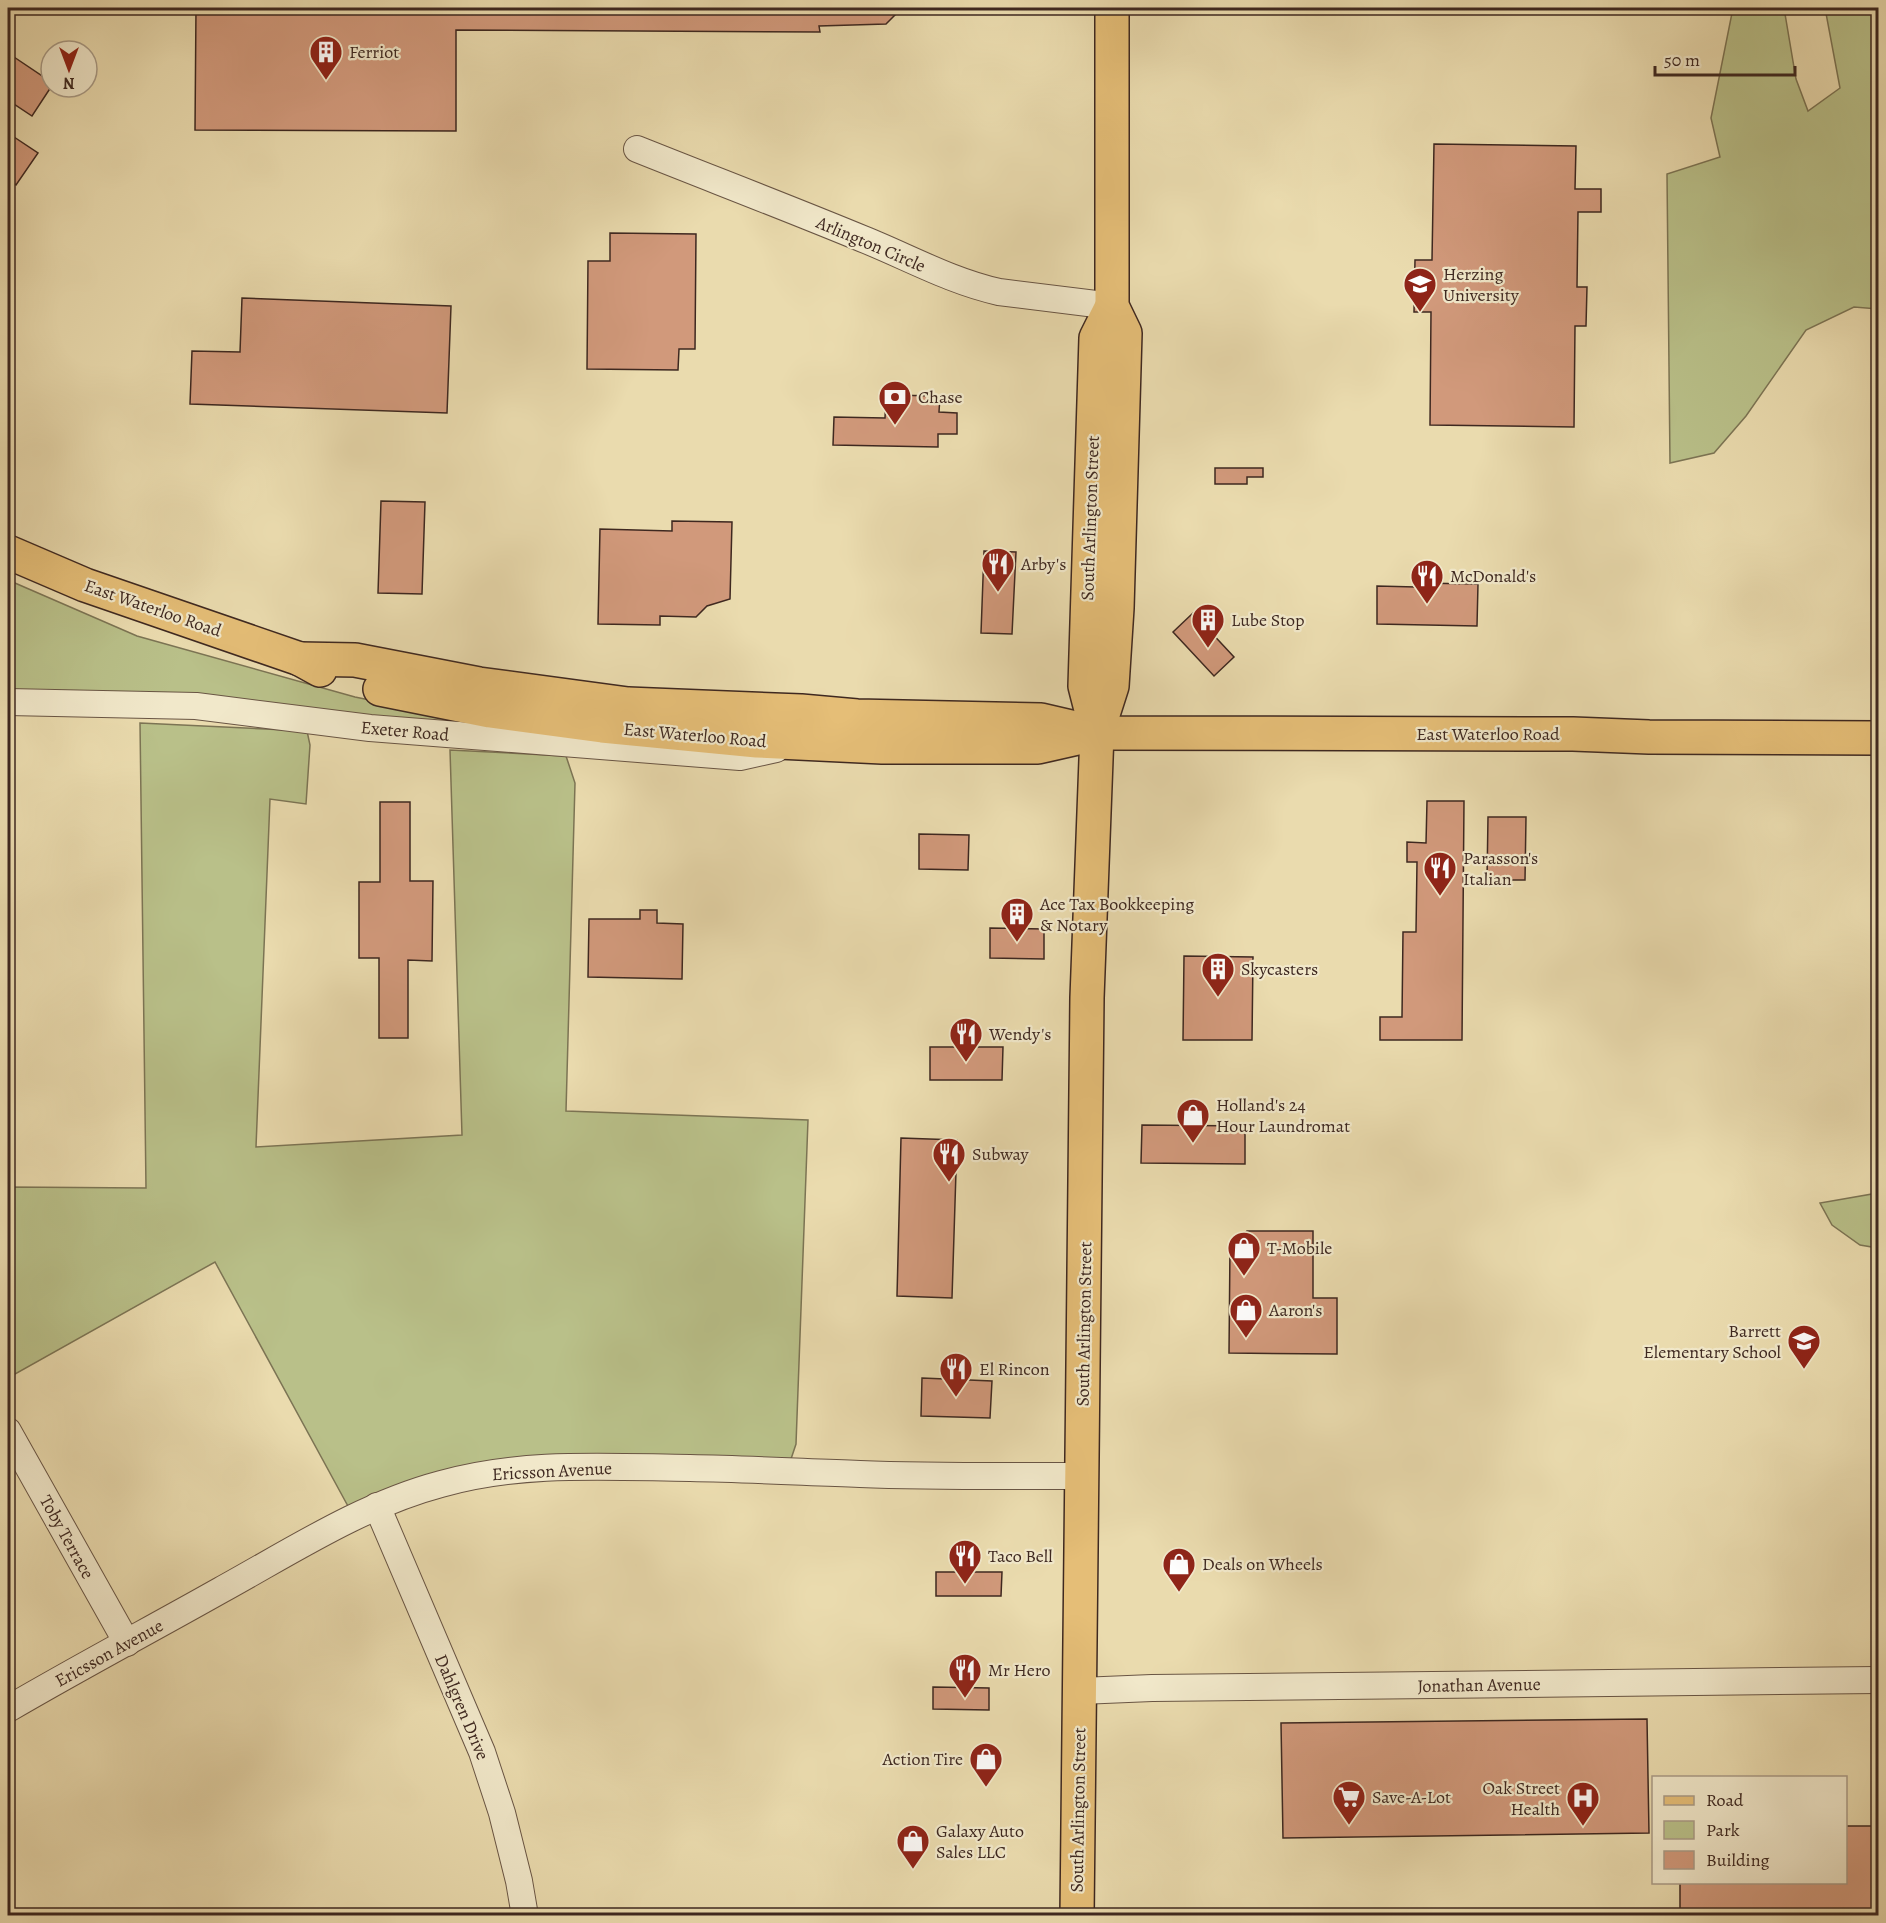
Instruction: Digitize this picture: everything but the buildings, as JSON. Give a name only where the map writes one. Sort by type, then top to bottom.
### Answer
[{"type":"main road","name":"South Arlington Street","points":[[1077,1916],[1088,998],[1097,733],[1112,686],[1117,599],[1125,333],[1112,306],[1112,8]]},
{"type":"main road","name":"East Waterloo Road","points":[[8,552],[85,585],[300,659],[334,679],[489,711],[602,726],[753,741],[926,748],[1038,747],[1097,733]]},
{"type":"main road","name":"East Waterloo Road","points":[[300,659],[355,660],[479,684],[628,704],[801,711],[857,716],[1041,720],[1097,733],[1573,734],[1649,737],[1878,738]]},
{"type":"street","name":"Arlington Circle","points":[[637,149],[866,240],[933,271],[980,288],[1112,306]]},
{"type":"street","name":"Exeter Road","points":[[8,702],[196,706],[370,728],[740,757],[802,743]]},
{"type":"street","name":"Toby Terrace","points":[[8,1431],[127,1643]]},
{"type":"street","name":"Ericsson Avenue","points":[[8,1709],[310,1540],[377,1506],[439,1484],[464,1478],[541,1467],[1082,1476]]},
{"type":"street","name":"Dahlgren Drive","points":[[377,1506],[482,1752],[502,1813],[525,1916]]},
{"type":"street","name":"Jonathan Avenue","points":[[1080,1691],[1878,1680]]},
{"type":"green space","points":[[1733,8],[1784,8],[1796,79],[1808,111],[1840,88],[1825,8],[1878,8],[1878,309],[1854,307],[1806,330],[1746,416],[1714,453],[1670,463],[1667,174],[1720,157],[1711,118]]},
{"type":"green space","points":[[8,580],[137,636],[355,697],[458,718],[581,737],[8,694]]},
{"type":"green space","points":[[140,723],[307,731],[310,745],[306,804],[270,799],[256,1147],[462,1135],[450,750],[566,756],[575,783],[566,1111],[808,1120],[796,1444],[790,1462],[619,1458],[349,1508],[215,1262],[8,1378],[8,1187],[146,1188]]},
{"type":"green space","points":[[1878,1193],[1878,1248],[1860,1245],[1832,1225],[1820,1203]]},
{"type":"place","name":"Ferriot","points":[[326,81]]},
{"type":"place","name":"Herzing University","points":[[1420,313]]},
{"type":"place","name":"Chase","points":[[895,426]]},
{"type":"place","name":"Arby's","points":[[998,593]]},
{"type":"place","name":"McDonald's","points":[[1427,605]]},
{"type":"place","name":"Lube Stop","points":[[1208,649]]},
{"type":"place","name":"Parasson's Italian","points":[[1440,897]]},
{"type":"place","name":"Ace Tax Bookkeeping & Notary","points":[[1017,943]]},
{"type":"place","name":"Skycasters","points":[[1218,998]]},
{"type":"place","name":"Wendy's","points":[[966,1063]]},
{"type":"place","name":"Holland's 24 Hour Laundromat","points":[[1193,1144]]},
{"type":"place","name":"Subway","points":[[949,1183]]},
{"type":"place","name":"T-Mobile","points":[[1244,1277]]},
{"type":"place","name":"Aaron's","points":[[1246,1339]]},
{"type":"place","name":"Barrett Elementary School","points":[[1804,1370]]},
{"type":"place","name":"El Rincon","points":[[956,1398]]},
{"type":"place","name":"Taco Bell","points":[[965,1585]]},
{"type":"place","name":"Deals on Wheels","points":[[1179,1593]]},
{"type":"place","name":"Mr Hero","points":[[965,1699]]},
{"type":"place","name":"Action Tire","points":[[986,1788]]},
{"type":"place","name":"Save-A-Lot","points":[[1349,1826]]},
{"type":"place","name":"Oak Street Health","points":[[1583,1827]]},
{"type":"place","name":"Galaxy Auto Sales LLC","points":[[913,1870]]}]
